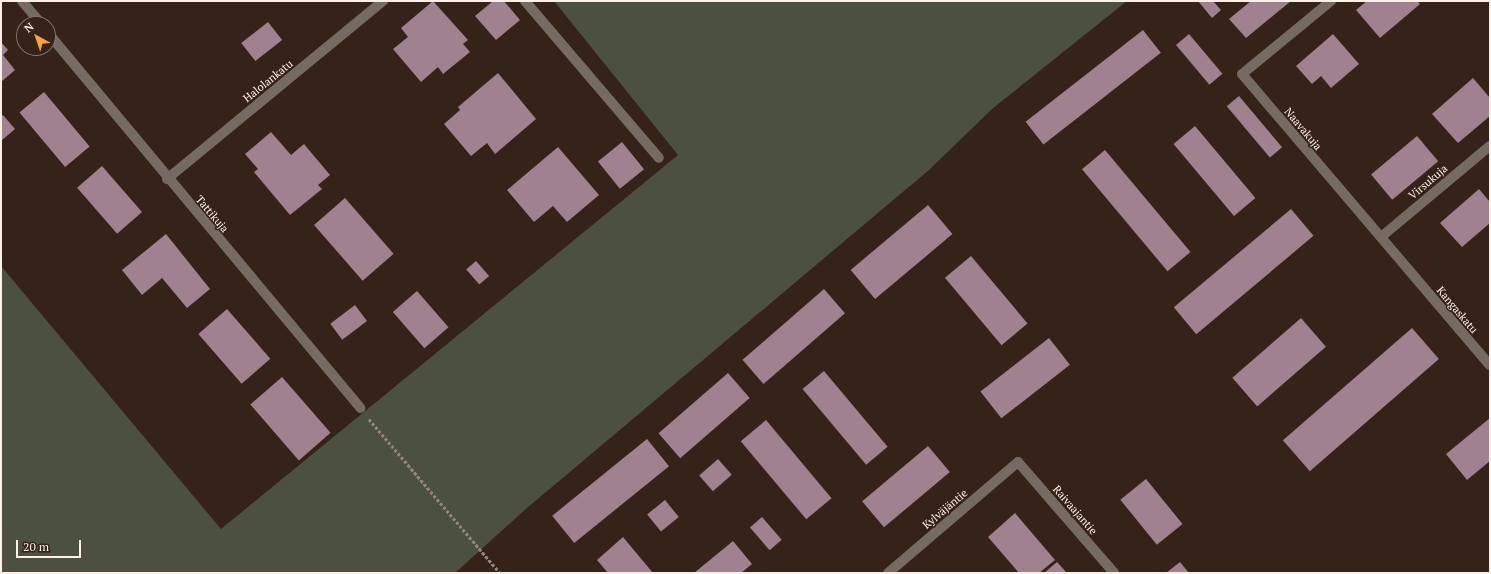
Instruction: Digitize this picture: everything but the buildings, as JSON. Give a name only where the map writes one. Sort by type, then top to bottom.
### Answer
[{"type":"street","points":[[22,1],[34,16]]},
{"type":"street","name":"Halolankatu","points":[[167,179],[383,1]]},
{"type":"street","points":[[525,1],[659,158]]},
{"type":"street","name":"Naavakuja","points":[[1331,1],[1242,74],[1421,286]]},
{"type":"street","name":"Tattikuja","points":[[56,43],[167,179],[360,408]]},
{"type":"street","name":"Virsukuja","points":[[1381,237],[1490,146]]},
{"type":"street","name":"Kangaskatu","points":[[1421,286],[1490,365]]},
{"type":"street","name":"Kylväjäntie","points":[[888,573],[1018,462]]},
{"type":"street","name":"Raivaajantie","points":[[1018,462],[1114,573]]},
{"type":"path","points":[[360,408],[500,573]]},
{"type":"green space","points":[[554,1],[1127,1],[992,109],[929,170],[527,508],[455,573],[1,573],[1,266],[221,529],[678,155]]}]
